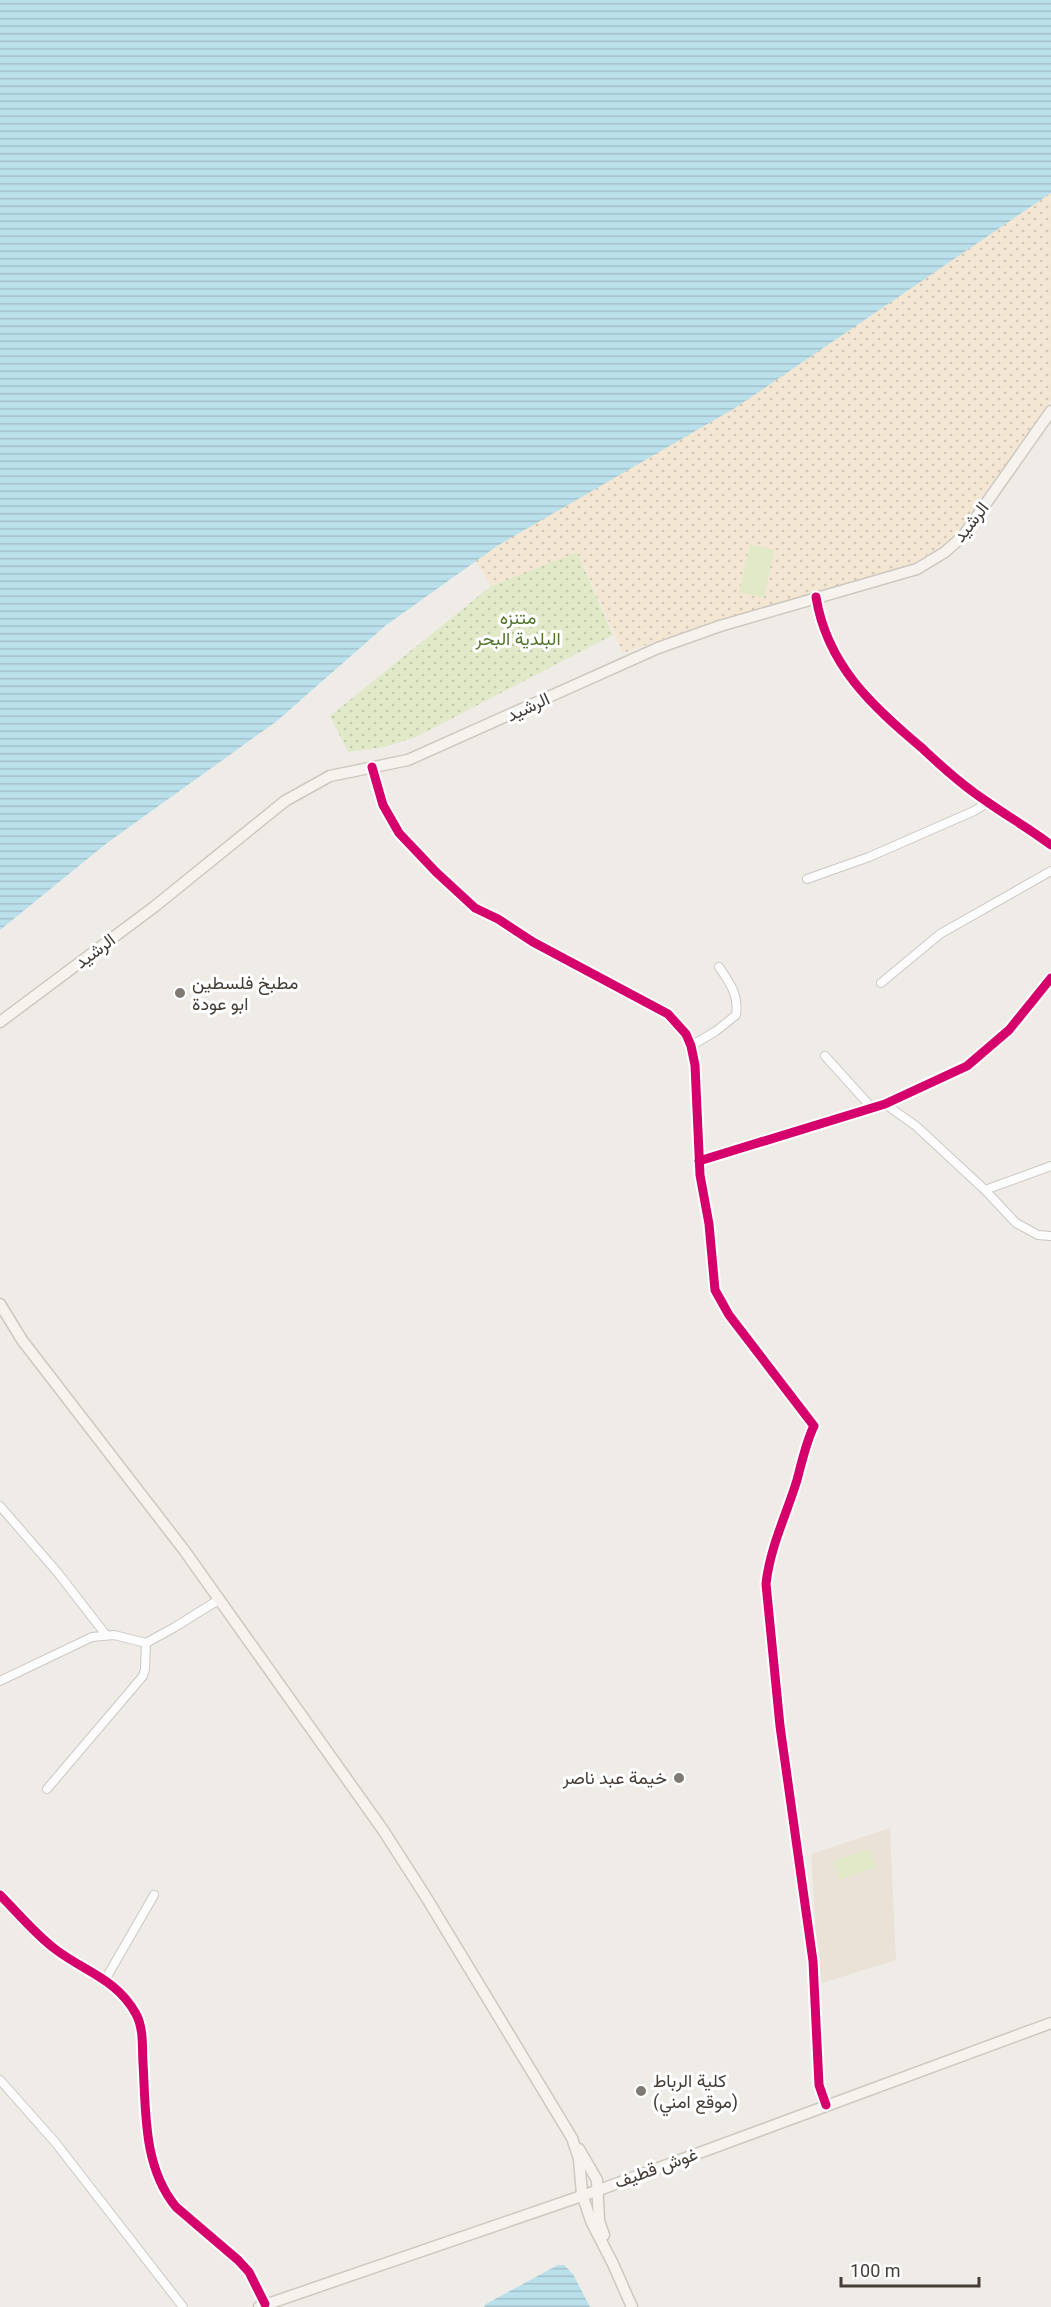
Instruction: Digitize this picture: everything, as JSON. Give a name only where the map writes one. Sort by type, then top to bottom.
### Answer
[{"type":"main road","name":"الرشيد","points":[[0,1022],[154,907],[285,801],[330,776],[408,760],[658,648],[720,626],[917,569],[945,552],[963,536],[1051,411]]},
{"type":"main road","points":[[0,1304],[22,1340],[220,1599],[389,1839],[597,2180],[599,2221],[613,2264]]},
{"type":"main road","name":"غوش قطيف","points":[[262,2306],[598,2190],[1051,2023]]},
{"type":"main road","points":[[572,2138],[579,2159],[582,2194],[591,2221],[632,2307]]},
{"type":"street","points":[[816,597],[822,627],[856,686],[874,706],[987,803],[1051,845]]},
{"type":"street","points":[[372,767],[383,805],[399,833],[475,908],[498,919],[533,942],[668,1014],[677,1022],[691,1046],[697,1088],[699,1161],[709,1224],[715,1290],[729,1315],[814,1426],[768,1562],[766,1584],[780,1726],[813,1961],[819,2085],[826,2105]]},
{"type":"street","points":[[807,879],[869,857],[974,811],[987,803]]},
{"type":"street","points":[[881,984],[948,928],[1051,871]]},
{"type":"street","points":[[691,1046],[736,1016],[735,992],[719,967]]},
{"type":"street","points":[[699,1161],[885,1104],[967,1066],[1009,1030],[1051,978]]},
{"type":"street","points":[[825,1056],[872,1108]]},
{"type":"street","points":[[885,1104],[916,1126],[985,1190],[1016,1223],[1038,1235],[1051,1236]]},
{"type":"street","points":[[985,1190],[1051,1166]]},
{"type":"street","points":[[0,1506],[58,1573],[106,1635]]},
{"type":"street","points":[[0,1681],[92,1637],[120,1636],[146,1643],[220,1599]]},
{"type":"street","points":[[47,1789],[143,1676],[146,1643]]},
{"type":"street","points":[[0,1895],[54,1949],[121,1991],[136,2014],[140,2025],[146,2124],[156,2169],[167,2197],[188,2220],[238,2260],[249,2272],[262,2306]]},
{"type":"street","points":[[105,1980],[154,1895]]},
{"type":"street","points":[[0,2080],[55,2142],[183,2307]]},
{"type":"shaded area","points":[[890,1828],[896,1960],[819,1984],[811,1854]]},
{"type":"green space","points":[[750,544],[774,550],[764,598],[739,592]]},
{"type":"green space","name":"متنزه البلدية البحر","points":[[577,552],[613,635],[416,737],[384,747],[348,752],[330,716],[491,586]]},
{"type":"green space","points":[[869,1849],[876,1867],[839,1880],[833,1861]]},
{"type":"sand","points":[[1051,185],[1051,400],[953,538],[916,562],[902,568],[700,626],[623,653],[577,552],[491,586],[463,541],[907,291]]},
{"type":"water","points":[[0,0],[1051,0],[1051,193],[735,408],[497,546],[385,626],[277,721],[107,843],[0,930]]},
{"type":"water","points":[[558,2265],[564,2265],[573,2274],[590,2307],[484,2307],[486,2304]]},
{"type":"cycle path","points":[[816,597],[830,643],[841,664],[869,700],[961,783],[1051,845]]},
{"type":"cycle path","points":[[372,767],[383,805],[399,833],[475,908],[498,919],[533,942],[668,1014],[686,1034],[691,1046],[695,1065],[700,1175],[709,1224],[715,1290],[729,1315],[814,1426],[775,1544],[766,1584],[780,1726],[813,1961],[819,2085],[826,2105]]},
{"type":"cycle path","points":[[699,1161],[885,1104],[967,1066],[1009,1030],[1051,978]]},
{"type":"cycle path","points":[[0,1895],[48,1943],[120,1992],[136,2014],[141,2032],[148,2138],[157,2175],[176,2207],[249,2272],[265,2304]]},
{"type":"place","name":"مطبخ فلسطين ابو عودة","points":[[180,993]]},
{"type":"place","name":"خيمة عبد ناصر","points":[[679,1778]]},
{"type":"place","name":"كلية الرباط (موقع امني)","points":[[641,2091]]}]
